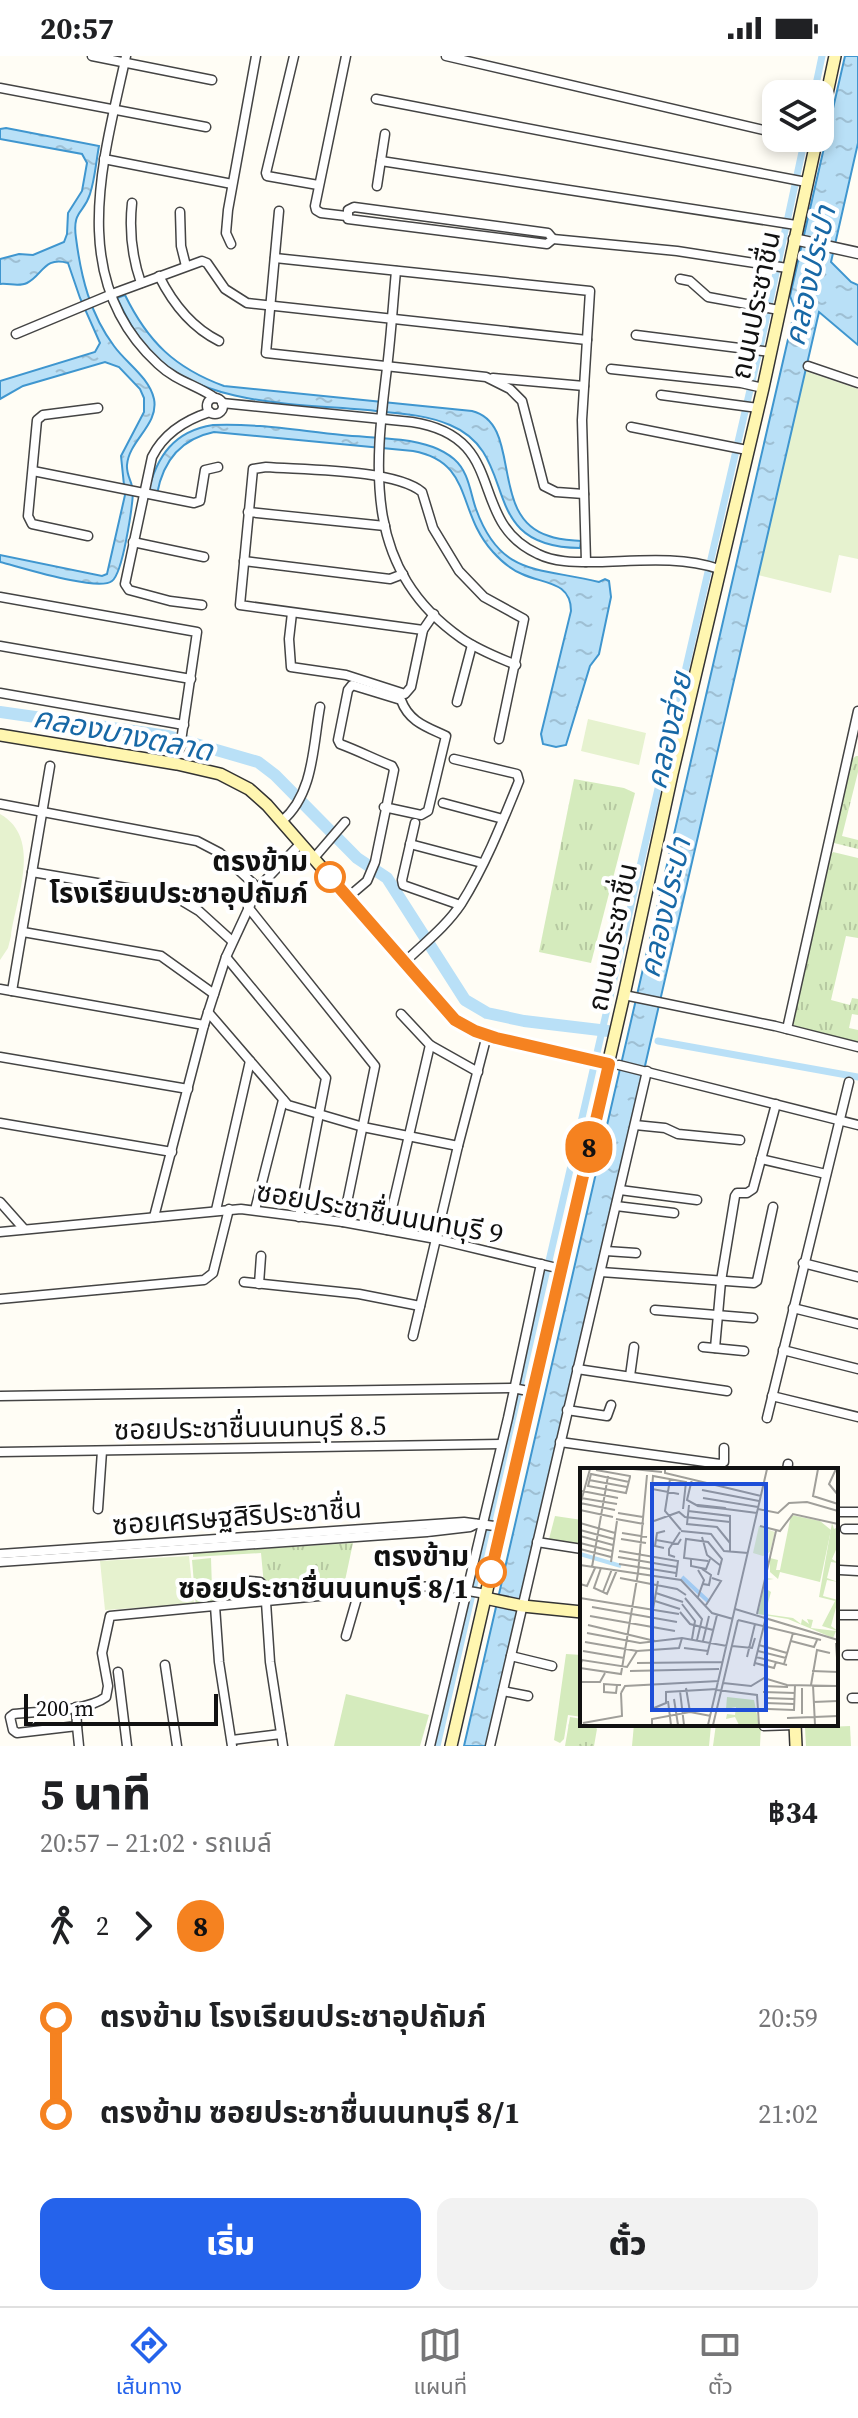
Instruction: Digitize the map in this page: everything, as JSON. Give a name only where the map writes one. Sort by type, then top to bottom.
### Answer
[{"type":"main road","points":[[830,80],[835,56]]},
{"type":"main road","name":"ถนนประชาชื่น","points":[[453,1746],[480,1594],[487,1525],[507,1449],[530,1391],[557,1268],[629,996],[716,568],[767,351],[771,308],[784,267],[797,240],[789,224],[812,152]]},
{"type":"main road","points":[[0,735],[177,764],[220,774],[249,789],[282,821],[447,1013],[487,1035],[610,1064]]},
{"type":"main road","points":[[480,1594],[522,1606],[580,1612]]},
{"type":"main road","points":[[795,1726],[796,1746]]},
{"type":"street","points":[[92,56],[125,59],[212,80]]},
{"type":"street","points":[[231,244],[226,224],[256,56]]},
{"type":"street","points":[[294,56],[266,173],[267,176],[318,185]]},
{"type":"street","points":[[346,56],[318,185],[315,206],[318,212],[350,219],[547,244],[553,239]]},
{"type":"street","points":[[446,56],[762,130]]},
{"type":"street","points":[[125,59],[104,159],[98,241],[104,275],[112,294],[130,331],[150,357],[178,379],[219,401],[381,416],[428,424],[454,437],[479,462],[496,514],[513,538],[545,557],[586,562],[674,560],[716,568]]},
{"type":"street","points":[[0,88],[206,127]]},
{"type":"street","points":[[376,99],[802,182]]},
{"type":"street","points":[[377,186],[385,134]]},
{"type":"street","points":[[104,159],[232,184]]},
{"type":"street","points":[[381,161],[789,224]]},
{"type":"street","points":[[132,203],[130,234],[141,283]]},
{"type":"street","points":[[346,216],[349,208],[354,207],[548,233],[553,239],[677,251],[784,267]]},
{"type":"street","points":[[279,211],[266,353],[584,386]]},
{"type":"street","points":[[180,212],[181,246],[186,266]]},
{"type":"street","points":[[429,229],[430,219]]},
{"type":"street","points":[[508,239],[509,229]]},
{"type":"street","points":[[797,240],[858,253]]},
{"type":"street","points":[[275,258],[585,289],[591,295],[582,420],[586,562]]},
{"type":"street","points":[[16,334],[202,261],[232,295],[247,303],[587,340]]},
{"type":"street","points":[[396,271],[378,449],[379,498],[388,541],[403,574],[434,614],[472,645],[516,665]]},
{"type":"street","points":[[159,276],[181,312],[199,330],[219,341]]},
{"type":"street","points":[[680,279],[690,281],[708,297],[771,308]]},
{"type":"street","points":[[636,335],[767,351]]},
{"type":"street","points":[[808,366],[858,383]]},
{"type":"street","points":[[611,369],[759,387]]},
{"type":"street","points":[[486,377],[510,389],[522,401]]},
{"type":"street","points":[[523,380],[522,401],[544,486],[556,492],[584,494]]},
{"type":"street","points":[[661,395],[754,407]]},
{"type":"street","points":[[202,605],[170,601],[126,589],[139,492],[152,457],[161,441],[183,423],[210,412],[220,412],[219,401]]},
{"type":"street","points":[[88,536],[30,522],[28,516],[39,418],[98,408]]},
{"type":"street","points":[[631,427],[744,449]]},
{"type":"street","points":[[33,471],[198,502],[205,470],[218,467]]},
{"type":"street","points":[[423,630],[240,605],[253,469],[266,467],[378,476],[412,485],[422,492],[439,540],[459,571],[484,597],[524,619],[499,739]]},
{"type":"street","points":[[248,512],[385,526]]},
{"type":"street","points":[[133,542],[204,557]]},
{"type":"street","points":[[244,561],[390,579],[403,574]]},
{"type":"street","points":[[0,597],[195,630],[198,636],[180,748]]},
{"type":"street","points":[[292,613],[289,639],[291,667],[346,675],[405,694],[409,692],[423,630],[434,614]]},
{"type":"street","points":[[457,702],[472,645]]},
{"type":"street","points":[[0,646],[191,679]]},
{"type":"street","points":[[347,898],[367,881],[375,862],[384,807],[394,770],[392,766],[371,759],[366,753],[340,744],[338,740],[348,690],[352,685],[401,700],[405,711],[422,727],[446,736],[428,811],[421,815],[384,807]]},
{"type":"street","points":[[0,693],[184,729]]},
{"type":"street","points":[[282,821],[297,804],[308,778],[320,707]]},
{"type":"street","points":[[787,1029],[858,711]]},
{"type":"street","points":[[409,958],[460,905],[519,781],[517,774],[454,759]]},
{"type":"street","points":[[12,991],[50,766]]},
{"type":"street","points":[[443,803],[503,819]]},
{"type":"street","points":[[0,804],[197,841],[220,853],[258,888]]},
{"type":"street","points":[[314,858],[345,822]]},
{"type":"street","points":[[415,823],[403,885],[460,905]]},
{"type":"street","points":[[154,1217],[204,1025],[232,941],[258,888],[301,843]]},
{"type":"street","points":[[410,844],[482,863]]},
{"type":"street","points":[[32,872],[174,896],[199,911],[232,941]]},
{"type":"street","points":[[248,907],[375,1066],[343,1222]]},
{"type":"street","points":[[23,932],[161,956],[214,994]]},
{"type":"street","points":[[226,957],[326,1078],[299,1217]]},
{"type":"street","points":[[0,989],[204,1025]]},
{"type":"street","points":[[629,996],[858,1047]]},
{"type":"street","points":[[208,1012],[288,1105],[363,1127],[458,1146]]},
{"type":"street","points":[[401,1014],[430,1045],[478,1072]]},
{"type":"street","points":[[413,1336],[487,1035]]},
{"type":"street","points":[[387,1230],[430,1045]]},
{"type":"street","points":[[0,1057],[188,1089]]},
{"type":"street","points":[[216,1210],[250,1061]]},
{"type":"street","points":[[610,1064],[858,1125]]},
{"type":"street","points":[[490,1746],[646,1071]]},
{"type":"street","points":[[767,1418],[849,1082]]},
{"type":"street","points":[[255,1210],[283,1100]]},
{"type":"street","points":[[715,1348],[721,1281],[735,1196],[740,1192],[751,1192],[776,1104]]},
{"type":"street","points":[[0,1123],[172,1152]]},
{"type":"street","points":[[635,1125],[665,1128],[678,1134],[740,1140]]},
{"type":"street","points":[[761,1159],[826,1174]]},
{"type":"street","points":[[620,1190],[697,1200]]},
{"type":"street","points":[[0,1202],[24,1229]]},
{"type":"street","points":[[616,1206],[674,1213]]},
{"type":"street","points":[[601,1272],[757,1281],[773,1207]]},
{"type":"street","points":[[0,1299],[204,1280],[213,1273],[229,1209]]},
{"type":"street","name":"ซอยประชาชื่นนนทบุรี 9","points":[[0,1232],[216,1210],[255,1210],[436,1239],[557,1268]]},
{"type":"street","points":[[606,1251],[636,1253]]},
{"type":"street","points":[[259,1284],[261,1256]]},
{"type":"street","points":[[803,1263],[857,1274]]},
{"type":"street","points":[[430,1746],[480,1594],[487,1525],[512,1435],[514,1388],[542,1265]]},
{"type":"street","points":[[244,1282],[359,1294],[420,1306]]},
{"type":"street","points":[[793,1308],[858,1324]]},
{"type":"street","points":[[655,1310],[753,1318]]},
{"type":"street","points":[[630,1376],[634,1347]]},
{"type":"street","points":[[703,1347],[744,1351]]},
{"type":"street","points":[[783,1350],[858,1369]]},
{"type":"street","points":[[577,1369],[727,1391]]},
{"type":"street","points":[[0,1396],[514,1388],[530,1391]]},
{"type":"street","points":[[772,1396],[858,1417]]},
{"type":"street","points":[[567,1410],[607,1416],[611,1405]]},
{"type":"street","points":[[560,1442],[720,1464],[724,1462],[724,1448]]},
{"type":"street","name":"ซอยประชาชื่นนนทบุรี 8.5","points":[[0,1452],[507,1449]]},
{"type":"street","points":[[98,1509],[102,1451]]},
{"type":"street","name":"ซอยเศรษฐสิริประชาชื่น","points":[[0,1554],[464,1522],[487,1525]]},
{"type":"street","name":"ซอยเศรษฐสิริประชาชื่น","points":[[0,1562],[427,1532],[487,1525]]},
{"type":"street","points":[[845,1529],[858,1529]]},
{"type":"street","points":[[537,1542],[580,1549]]},
{"type":"street","points":[[840,1570],[858,1571]]},
{"type":"street","points":[[250,1581],[262,1584],[266,1601],[270,1662],[283,1746]]},
{"type":"street","points":[[77,1726],[17,1733],[13,1730],[10,1717],[100,1702],[106,1697],[108,1686],[102,1653],[110,1616],[395,1585],[480,1594]]},
{"type":"street","points":[[346,1636],[359,1591]]},
{"type":"street","points":[[215,1606],[219,1662],[232,1743],[281,1734]]},
{"type":"street","points":[[847,1655],[858,1655]]},
{"type":"street","points":[[511,1656],[552,1666]]},
{"type":"street","points":[[165,1665],[177,1746]]},
{"type":"street","points":[[118,1672],[127,1746]]},
{"type":"street","points":[[503,1691],[528,1696]]},
{"type":"street","points":[[76,1707],[79,1746]]},
{"type":"green space","points":[[805,371],[858,389],[858,559],[839,555],[831,593],[758,575]]},
{"type":"green space","points":[[588,719],[646,733],[639,765],[581,751]]},
{"type":"green space","points":[[856,756],[858,772],[842,836],[858,840],[858,849],[832,840],[850,761]]},
{"type":"green space","points":[[574,779],[624,788],[635,793],[591,963],[539,952]]},
{"type":"green space","points":[[0,814],[13,825],[21,838],[24,870],[8,948],[0,960]]},
{"type":"green space","points":[[833,852],[858,858],[858,938],[846,936],[831,1000],[850,1005],[852,998],[858,999],[858,1015],[852,1014],[849,1028],[858,1030],[858,1042],[797,1028],[793,1024],[829,857]]},
{"type":"green space","points":[[555,1516],[580,1520],[580,1548],[548,1543]]},
{"type":"green space","points":[[353,1543],[343,1590],[265,1596],[261,1553],[193,1557],[193,1553]]},
{"type":"green space","points":[[189,1556],[194,1604],[105,1610],[100,1561]]},
{"type":"green space","points":[[211,1558],[212,1589],[253,1587],[255,1598],[211,1601],[210,1607],[196,1607],[192,1560]]},
{"type":"green space","points":[[566,1654],[580,1655],[580,1717],[568,1715],[564,1739],[560,1743],[554,1740]]},
{"type":"green space","points":[[346,1694],[429,1715],[420,1746],[334,1746]]},
{"type":"green space","points":[[570,1717],[580,1719],[580,1726],[595,1726],[597,1729],[594,1746],[565,1746]]},
{"type":"green space","points":[[634,1726],[711,1726],[709,1746],[632,1746]]},
{"type":"green space","points":[[716,1726],[761,1726],[760,1746],[713,1746]]},
{"type":"green space","points":[[850,1726],[851,1746],[806,1746],[805,1728]]},
{"type":"water","name":"คลองประปา","points":[[845,56],[858,56],[858,143],[831,262],[858,285],[858,345],[819,312],[488,1746],[464,1746],[795,309],[790,296],[823,152],[834,152],[834,104]]},
{"type":"water","points":[[0,129],[99,146],[90,194],[76,222],[81,267],[88,295],[106,334],[142,377],[154,399],[152,417],[133,448],[127,465],[133,493],[123,554],[116,576],[104,584],[76,581],[0,562],[0,555],[102,576],[107,574],[125,495],[121,456],[144,412],[140,389],[119,367],[105,362],[23,386],[0,399],[0,381],[95,352],[100,343],[68,263],[49,264],[24,284],[0,284],[0,259],[19,254],[33,255],[64,242],[68,213],[82,191],[87,163],[82,154],[0,139]]},
{"type":"water","points":[[125,295],[143,327],[165,351],[191,371],[224,386],[472,411],[488,419],[503,451],[518,510],[530,526],[553,537],[581,541],[580,548],[547,544],[525,533],[511,517],[486,457],[472,439],[450,425],[410,415],[262,401],[201,385],[175,372],[147,348],[117,298]]},
{"type":"water","points":[[213,425],[262,426],[388,438],[433,447],[459,464],[486,531],[497,547],[510,558],[541,571],[599,582],[609,581],[611,597],[599,654],[590,666],[566,745],[556,747],[543,744],[541,734],[571,611],[570,601],[561,589],[518,572],[493,552],[481,537],[462,491],[446,466],[432,457],[413,451],[214,432],[192,440],[175,453],[164,471],[157,494],[148,492],[156,467],[169,447],[188,433]]},
{"type":"waterway","name":"คลองส่วย","points":[[817,80],[822,56]]},
{"type":"waterway","name":"คลองส่วย","points":[[437,1746],[762,338],[802,152]]},
{"type":"waterway","name":"คลองบางตลาด","points":[[0,712],[168,736],[258,762],[275,775],[357,858],[387,878],[465,1000],[487,1013],[524,1021],[608,1031]]},
{"type":"waterway","name":"คลองบางตลาด","points":[[658,1041],[858,1077]]},
{"type":"bus line","name":"8","points":[[330,877],[455,1020],[496,1038],[609,1064],[491,1572]]},
{"type":"place","name":"ตรงข้าม โรงเรียนประชาอุปถัมภ์","points":[[330,877]]},
{"type":"place","name":"ตรงข้าม ซอยประชาชื่นนนทบุรี 8/1","points":[[491,1572]]}]
